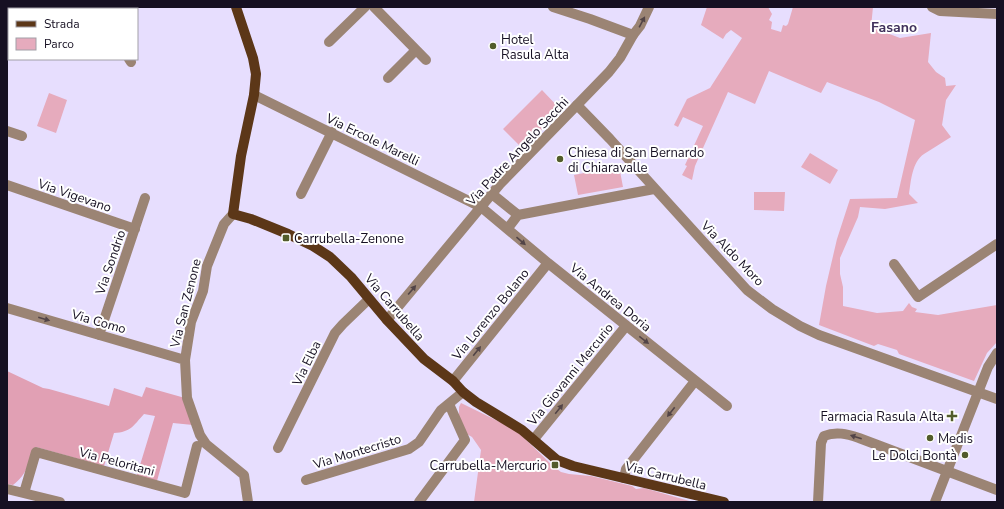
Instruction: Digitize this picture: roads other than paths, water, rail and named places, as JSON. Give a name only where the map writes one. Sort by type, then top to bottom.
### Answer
[{"type":"main road","points":[[233,214],[241,156],[254,95],[255,68],[236,7]]},
{"type":"main road","name":"Via Carrubella","points":[[233,214],[251,219],[314,246],[341,267],[387,320],[424,359],[453,381],[463,392],[534,439],[557,460],[566,464],[724,502]]},
{"type":"street","points":[[329,42],[365,7]]},
{"type":"street","points":[[374,7],[426,60]]},
{"type":"street","points":[[553,7],[633,35]]},
{"type":"street","name":"Via Padre Angelo Secchi","points":[[387,320],[492,194],[609,72],[620,58],[640,26],[649,7]]},
{"type":"street","points":[[932,7],[940,11],[997,14]]},
{"type":"street","points":[[388,78],[416,50]]},
{"type":"street","name":"Via Ercole Marelli","points":[[254,95],[332,132],[481,207]]},
{"type":"street","name":"Via Aldo Moro","points":[[578,105],[747,290],[785,318],[819,335],[997,399]]},
{"type":"street","points":[[7,130],[22,136]]},
{"type":"street","points":[[301,194],[332,132]]},
{"type":"street","name":"Via Vigevano","points":[[7,185],[134,229]]},
{"type":"street","points":[[508,228],[518,215],[654,189]]},
{"type":"street","points":[[492,194],[518,215]]},
{"type":"street","name":"Via Sondrio","points":[[99,335],[145,198]]},
{"type":"street","name":"Via Andrea Doria","points":[[481,207],[508,228],[548,263],[727,406]]},
{"type":"street","name":"Via San Zenone","points":[[233,214],[224,224],[207,266],[203,291],[191,322],[185,360],[187,398],[200,435],[206,444],[244,475],[248,502]]},
{"type":"street","points":[[894,264],[918,297],[997,244]]},
{"type":"street","name":"Via Lorenzo Bolano","points":[[453,381],[548,263]]},
{"type":"street","name":"Via Elba","points":[[278,448],[335,333],[369,299]]},
{"type":"street","name":"Via Como","points":[[7,308],[185,360]]},
{"type":"street","name":"Via Giovanni Mercurio","points":[[534,439],[626,326]]},
{"type":"street","points":[[935,502],[988,367],[997,352]]},
{"type":"street","points":[[624,478],[626,469],[695,381]]},
{"type":"street","name":"Via Montecristo","points":[[306,480],[409,449],[419,442],[441,410],[463,392]]},
{"type":"street","points":[[419,502],[465,440],[448,404]]},
{"type":"street","points":[[818,502],[821,443],[824,436],[830,434],[845,433],[997,490]]},
{"type":"street","name":"Via Peloritani","points":[[24,493],[36,452],[185,493],[197,446]]},
{"type":"street","points":[[7,489],[60,502]]},
{"type":"place","name":"Hotel Rasula Alta","points":[[493,46]]},
{"type":"place","name":"Chiesa di San Bernardo di Chiaravalle","points":[[560,159]]},
{"type":"place","name":"Carrubella-Zenone","points":[[286,238]]},
{"type":"place","name":"Farmacia Rasula Alta","points":[[952,416]]},
{"type":"place","name":"Medis","points":[[930,438]]},
{"type":"place","name":"Le Dolci Bontà","points":[[965,455]]},
{"type":"place","name":"Carrubella-Mercurio","points":[[555,465]]},
{"type":"district","name":"Fasano","points":[[894,27]]}]
